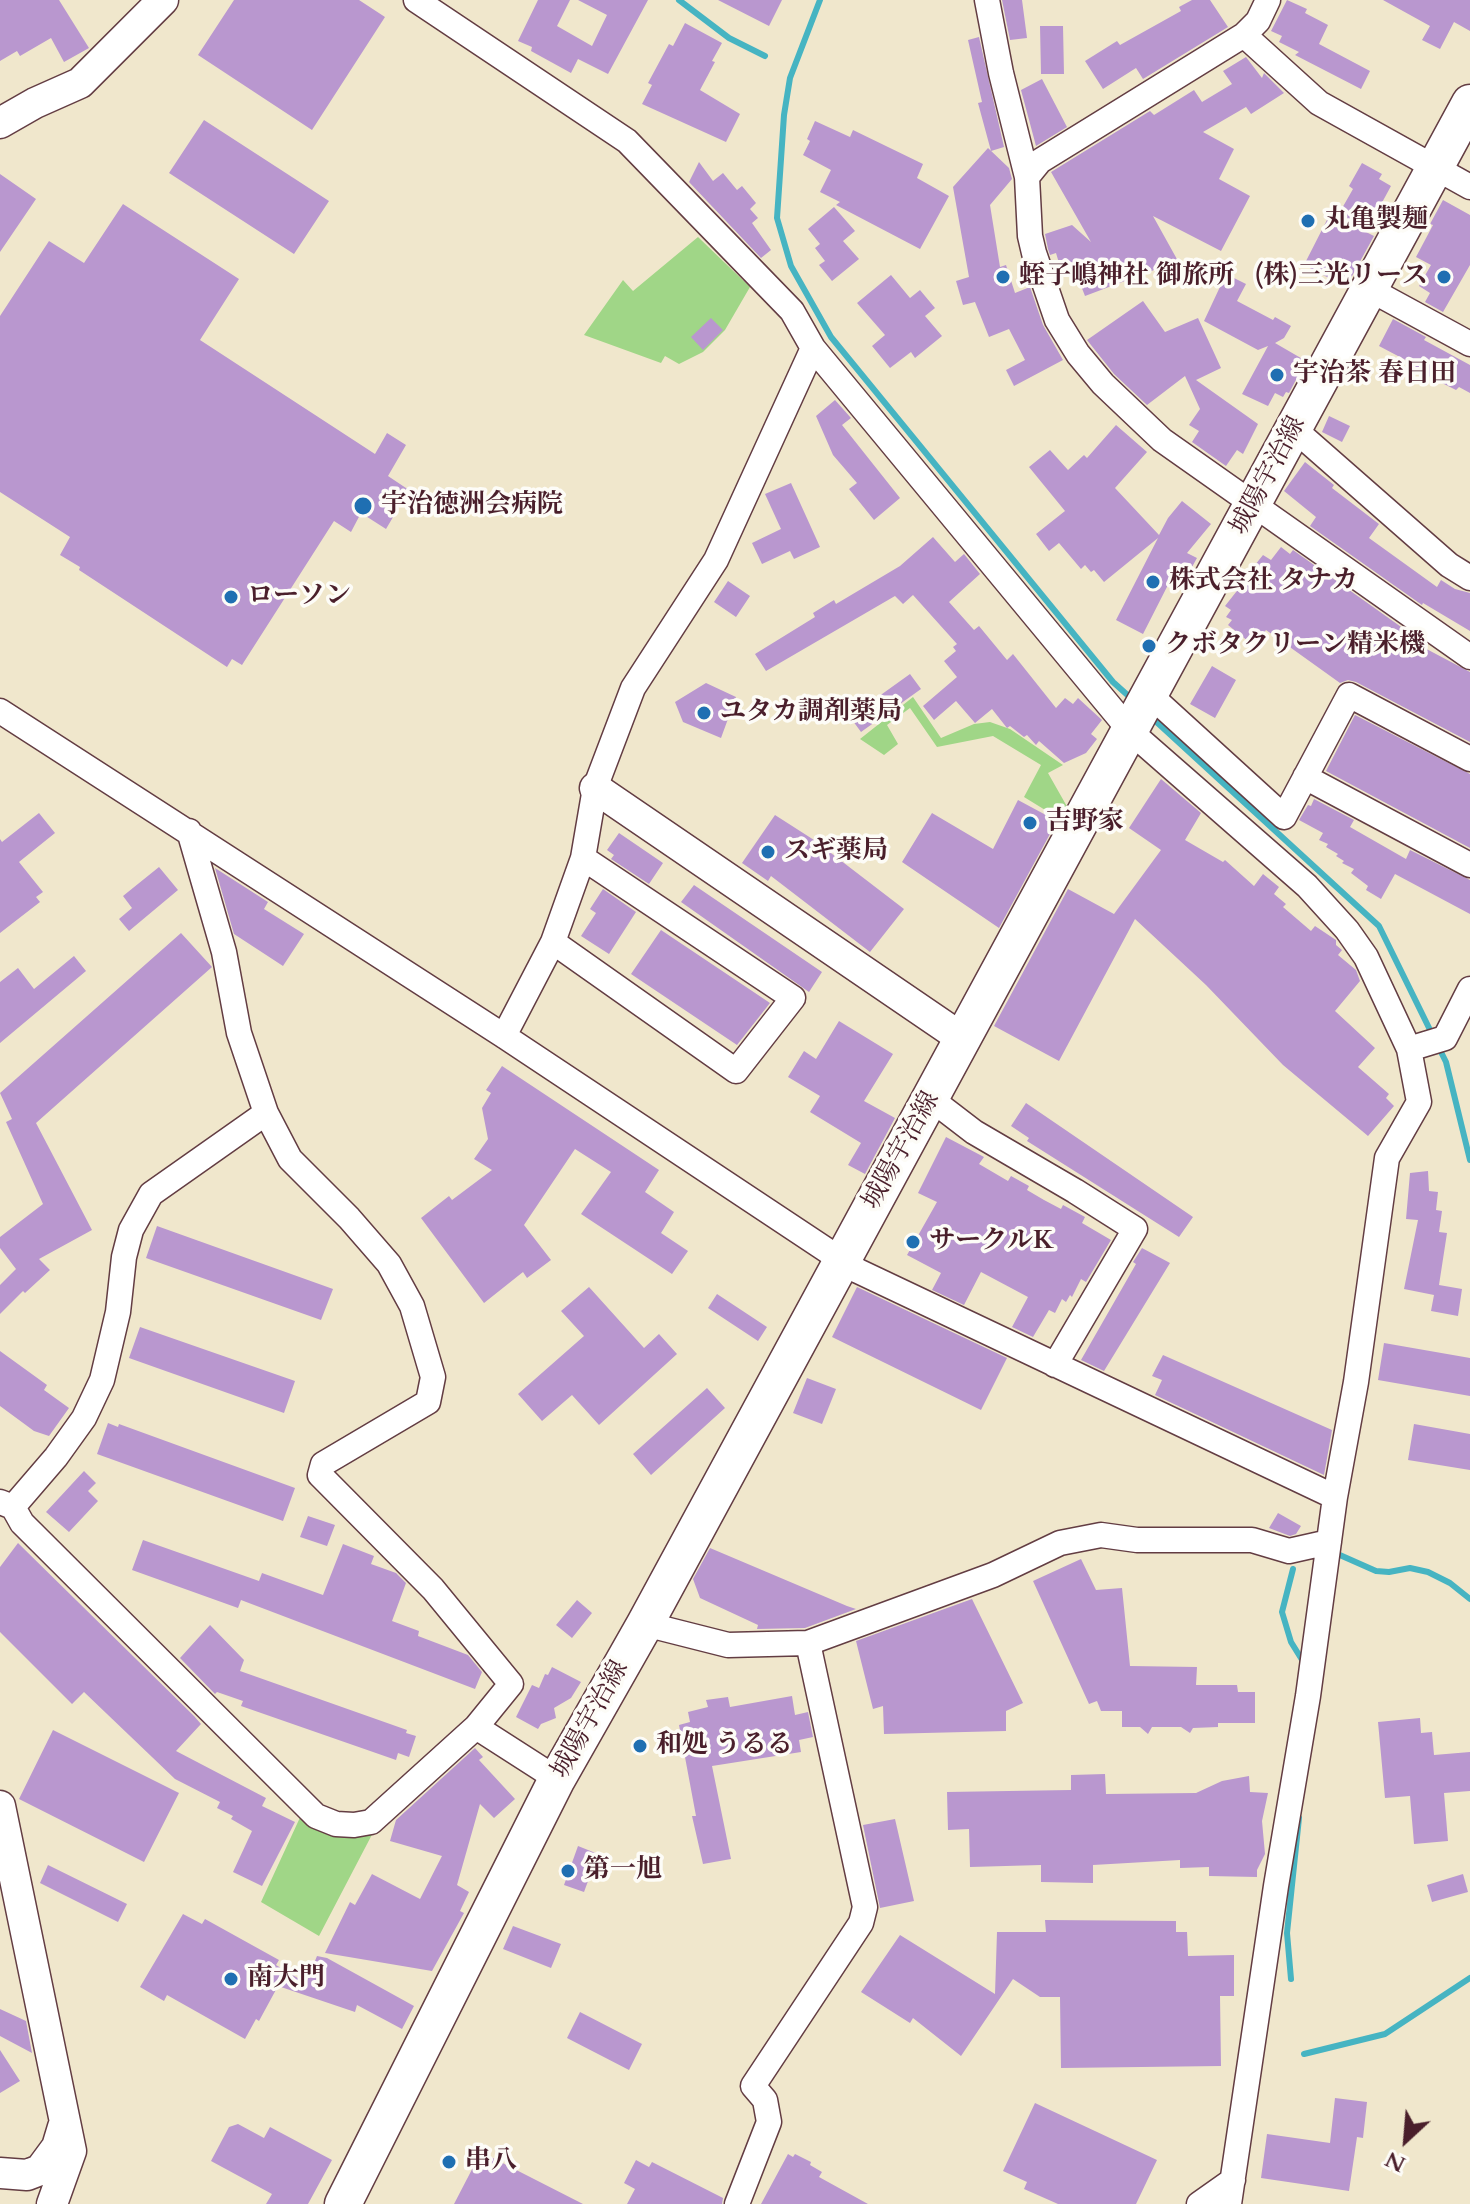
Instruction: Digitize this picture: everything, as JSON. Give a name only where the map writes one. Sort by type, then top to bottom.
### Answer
[{"type":"main road","name":"城陽宇治線","points":[[343,2204],[557,1779],[645,1624],[931,1099],[1470,103]]},
{"type":"street","points":[[0,123],[80,83],[163,0]]},
{"type":"street","points":[[416,0],[627,141],[792,311],[813,348],[1141,713],[1347,930],[1366,957],[1413,1048],[1419,1102],[1387,1158],[1356,1382],[1335,1497],[1308,1696],[1276,1886],[1229,2204]]},
{"type":"street","points":[[987,0],[1001,73],[1027,177],[1030,236],[1034,253],[1057,320],[1078,354],[1103,384],[1162,440],[1470,657]]},
{"type":"street","points":[[1027,177],[1040,161],[1244,35],[1258,21],[1268,0]]},
{"type":"street","points":[[1244,35],[1319,103],[1470,187]]},
{"type":"street","points":[[1369,289],[1470,344]]},
{"type":"street","points":[[504,1036],[553,942],[583,858],[595,788],[633,688],[716,560],[813,348]]},
{"type":"street","points":[[1294,429],[1449,565],[1470,578]]},
{"type":"street","points":[[1141,713],[1284,817],[1349,695],[1470,759]]},
{"type":"street","points":[[0,711],[504,1036],[842,1262],[1335,1497]]},
{"type":"street","points":[[1305,777],[1470,865]]},
{"type":"street","points":[[595,788],[963,1039]]},
{"type":"street","points":[[189,831],[224,952],[239,1033],[266,1113],[290,1159],[389,1264],[412,1306],[433,1377],[428,1402],[323,1464],[320,1475],[433,1589],[511,1684],[476,1727],[371,1822],[354,1825],[336,1824],[316,1816],[22,1523],[7,1504],[56,1457],[84,1418],[102,1380],[118,1312],[124,1257],[131,1230],[151,1194],[266,1113]]},
{"type":"street","points":[[553,942],[736,1071],[793,998],[583,858]]},
{"type":"street","points":[[1413,1048],[1445,1038],[1470,989]]},
{"type":"street","points":[[931,1099],[974,1132],[1135,1229],[1055,1365]]},
{"type":"street","points":[[645,1624],[728,1645],[808,1643],[993,1575],[1060,1543],[1101,1535],[1137,1540],[1252,1540],[1289,1551],[1329,1542]]},
{"type":"street","points":[[737,2204],[769,2122],[765,2100],[753,2086],[861,1923],[865,1907],[808,1643]]},
{"type":"street","points":[[476,1727],[557,1779]]},
{"type":"street","points":[[0,1806],[71,2151],[52,2204]]},
{"type":"street","points":[[0,2173],[27,2175],[40,2170],[57,2147],[65,2121]]},
{"type":"street","points":[[1199,2204],[1233,2180]]},
{"type":"green space","points":[[698,237],[750,287],[725,330],[703,352],[679,364],[665,356],[661,363],[584,335],[623,280],[633,291]]},
{"type":"green space","points":[[913,697],[941,738],[974,724],[990,722],[1010,729],[1063,765],[1048,773],[1069,810],[1063,821],[1024,797],[1041,765],[993,736],[937,747],[910,708],[887,725],[898,744],[884,755],[860,739]]},
{"type":"green space","points":[[303,1811],[377,1825],[319,1936],[261,1902]]},
{"type":"building","points":[[0,0],[59,0],[89,48],[64,62],[51,38],[20,56],[17,51],[0,61]]},
{"type":"building","points":[[234,0],[359,0],[385,17],[312,130],[198,55]]},
{"type":"building","points":[[538,0],[570,0],[557,26],[592,46],[607,15],[578,0],[648,0],[608,74],[578,59],[571,73],[518,41]]},
{"type":"building","points":[[718,0],[782,0],[769,26]]},
{"type":"building","points":[[1002,0],[1022,0],[1027,38],[1010,40]]},
{"type":"building","points":[[1192,0],[1210,0],[1228,27],[1143,79],[1136,68],[1103,89],[1085,61],[1117,41],[1120,45],[1181,11],[1179,7]]},
{"type":"building","points":[[1287,0],[1307,9],[1305,13],[1328,25],[1319,44],[1370,71],[1361,89],[1295,55],[1299,52],[1279,42],[1282,36],[1271,31]]},
{"type":"building","points":[[1383,0],[1470,0],[1470,31],[1454,22],[1440,49],[1422,40],[1430,26]]},
{"type":"building","points":[[685,23],[722,43],[700,90],[740,114],[726,142],[642,104],[652,85],[648,83],[669,44],[673,46]]},
{"type":"building","points":[[1040,26],[1063,26],[1064,74],[1041,74]]},
{"type":"building","points":[[979,37],[1004,147],[991,151],[978,103],[982,102],[968,40]]},
{"type":"building","points":[[1246,57],[1262,78],[1264,73],[1284,93],[1251,114],[1246,107],[1203,132],[1234,149],[1219,179],[1250,196],[1221,251],[1153,216],[1178,261],[1085,296],[1076,273],[1072,275],[1068,260],[1059,263],[1056,253],[1050,255],[1048,249],[1045,234],[1072,225],[1091,242],[1051,172],[1150,111],[1154,115],[1194,90],[1202,102],[1232,84],[1223,71]]},
{"type":"building","points":[[1042,79],[1067,127],[1036,146],[1021,90]]},
{"type":"building","points":[[204,120],[329,201],[294,254],[169,173]]},
{"type":"building","points":[[815,121],[850,137],[853,130],[923,164],[917,178],[949,196],[920,249],[836,205],[840,202],[820,192],[831,170],[803,155]]},
{"type":"building","points":[[988,148],[1009,168],[1012,179],[990,205],[1000,267],[1006,265],[1015,293],[1030,287],[1043,325],[1063,360],[1014,386],[1006,370],[1025,360],[1009,329],[989,337],[975,302],[963,305],[956,281],[969,277],[953,187]]},
{"type":"building","points":[[699,162],[713,181],[723,173],[737,190],[742,186],[756,203],[750,209],[758,218],[752,223],[771,250],[761,258],[689,182]]},
{"type":"building","points":[[1362,163],[1382,174],[1379,179],[1391,186],[1366,232],[1374,236],[1346,287],[1304,265],[1330,214],[1337,217],[1353,189],[1349,186]]},
{"type":"building","points":[[0,174],[36,199],[0,252]]},
{"type":"building","points":[[1443,200],[1470,215],[1470,265],[1443,312],[1425,302],[1430,293],[1419,286],[1431,265],[1416,257]]},
{"type":"building","name":"宇治徳洲会病院","points":[[123,204],[239,279],[200,340],[375,454],[387,433],[406,445],[388,476],[409,490],[386,529],[361,513],[351,532],[334,521],[242,665],[232,659],[227,667],[79,570],[80,567],[60,555],[70,537],[0,492],[0,316],[49,241],[84,263]]},
{"type":"building","points":[[834,207],[855,231],[843,241],[859,259],[832,281],[819,265],[825,261],[815,248],[820,244],[808,229]]},
{"type":"building","points":[[1226,274],[1246,284],[1237,301],[1291,326],[1284,338],[1275,343],[1306,361],[1289,393],[1286,392],[1283,397],[1275,393],[1268,406],[1242,394],[1268,346],[1258,350],[1204,321]]},
{"type":"building","points":[[891,275],[910,298],[920,290],[935,308],[925,316],[942,336],[915,358],[911,352],[890,368],[872,346],[885,335],[857,303]]},
{"type":"building","points":[[1143,301],[1165,332],[1198,318],[1221,368],[1196,380],[1258,424],[1243,454],[1237,450],[1226,466],[1192,442],[1199,431],[1189,425],[1200,409],[1185,376],[1147,405],[1114,374],[1087,340]]},
{"type":"building","points":[[711,318],[723,330],[703,350],[691,337]]},
{"type":"building","points":[[1393,319],[1470,365],[1470,393],[1434,379],[1379,346]]},
{"type":"building","points":[[835,400],[851,418],[842,425],[900,498],[874,520],[849,489],[857,483],[833,455],[816,416]]},
{"type":"building","points":[[1329,416],[1350,426],[1342,442],[1322,432]]},
{"type":"building","points":[[1116,425],[1147,452],[1115,488],[1159,535],[1182,501],[1211,524],[1187,553],[1197,558],[1182,585],[1171,579],[1143,634],[1116,620],[1158,538],[1104,582],[1094,570],[1091,572],[1085,565],[1081,569],[1059,543],[1049,551],[1036,534],[1065,511],[1029,467],[1050,450],[1068,470],[1084,455],[1087,458]]},
{"type":"building","points":[[1305,462],[1334,485],[1332,488],[1379,524],[1369,538],[1437,587],[1441,580],[1455,589],[1470,593],[1470,631],[1422,605],[1310,526],[1316,517],[1284,491]]},
{"type":"building","points":[[791,483],[820,547],[794,559],[790,551],[762,564],[752,543],[781,529],[765,494]]},
{"type":"building","points":[[933,537],[955,562],[964,554],[980,574],[949,602],[974,630],[979,626],[1007,660],[1013,654],[1056,708],[1065,698],[1073,704],[1078,698],[1102,720],[1091,734],[1097,739],[1086,753],[1064,763],[1039,741],[1036,745],[1027,735],[1024,737],[1010,726],[1007,728],[992,709],[975,723],[956,701],[934,720],[923,706],[957,677],[944,661],[956,651],[953,647],[957,644],[913,595],[903,604],[895,596],[766,671],[755,654],[815,617],[813,613],[834,600],[836,604],[900,566]]},
{"type":"building","points":[[1281,547],[1290,554],[1293,550],[1404,629],[1400,635],[1470,672],[1470,742],[1356,682],[1348,680],[1340,683],[1266,630],[1254,646],[1228,625],[1232,620],[1226,617],[1231,610],[1225,606],[1238,586],[1263,555],[1271,560]]},
{"type":"building","points":[[728,581],[750,596],[736,617],[714,602]]},
{"type":"building","points":[[1212,666],[1236,680],[1215,718],[1190,704]]},
{"type":"building","points":[[910,674],[921,689],[861,732],[850,717]]},
{"type":"building","name":"ユタカ調剤薬局","points":[[706,683],[736,697],[721,738],[683,722],[675,702]]},
{"type":"building","points":[[1355,715],[1470,774],[1470,848],[1326,771]]},
{"type":"building","points":[[1161,779],[1201,813],[1185,840],[1223,862],[1225,860],[1254,886],[1263,874],[1279,887],[1274,894],[1286,904],[1283,907],[1311,931],[1315,926],[1336,940],[1336,945],[1342,950],[1338,955],[1356,970],[1360,981],[1335,1011],[1375,1048],[1358,1067],[1389,1094],[1386,1098],[1394,1106],[1368,1136],[1283,1065],[1206,985],[1135,919],[1059,1061],[994,1026],[1068,889],[1114,914],[1161,850],[1129,828]]},
{"type":"building","points":[[1314,799],[1354,820],[1350,827],[1406,859],[1410,850],[1470,880],[1470,914],[1395,874],[1381,899],[1366,890],[1368,886],[1351,873],[1354,869],[1342,863],[1344,861],[1336,856],[1338,854],[1326,847],[1328,844],[1319,840],[1323,833],[1299,820]]},
{"type":"building","points":[[1018,800],[1057,821],[999,928],[902,862],[932,813],[993,849]]},
{"type":"building","points":[[39,813],[55,833],[19,862],[43,892],[36,897],[40,902],[0,933],[0,839],[2,842]]},
{"type":"building","points":[[775,815],[814,840],[904,909],[870,952],[771,876],[768,881],[742,863]]},
{"type":"building","points":[[619,833],[663,863],[649,884],[611,859],[614,855],[607,850]]},
{"type":"building","points":[[159,867],[178,890],[129,931],[119,919],[132,908],[123,896]]},
{"type":"building","points":[[215,868],[268,902],[264,909],[304,934],[283,966],[234,934]]},
{"type":"building","points":[[694,885],[822,972],[809,992],[681,902]]},
{"type":"building","points":[[603,889],[636,912],[609,954],[581,936],[596,913],[590,909]]},
{"type":"building","points":[[661,930],[770,1003],[737,1045],[631,974]]},
{"type":"building","points":[[181,933],[212,967],[36,1123],[92,1230],[39,1259],[50,1270],[0,1314],[0,1285],[16,1269],[0,1248],[0,1237],[43,1204],[6,1122],[12,1119],[0,1093]]},
{"type":"building","points":[[74,956],[86,971],[0,1043],[0,982],[18,968],[34,989]]},
{"type":"building","points":[[839,1021],[893,1054],[864,1101],[895,1118],[865,1174],[848,1165],[861,1143],[810,1112],[820,1096],[788,1077],[804,1051],[816,1059]]},
{"type":"building","points":[[502,1066],[659,1170],[645,1192],[674,1212],[661,1233],[688,1251],[672,1274],[581,1214],[611,1172],[575,1149],[524,1225],[551,1260],[527,1278],[523,1272],[484,1303],[421,1218],[449,1196],[452,1200],[492,1170],[474,1159],[488,1139],[482,1108],[491,1093],[486,1090]]},
{"type":"building","points":[[1026,1103],[1193,1217],[1179,1237],[1027,1141],[1029,1138],[1011,1126]]},
{"type":"building","points":[[946,1137],[984,1157],[979,1164],[1008,1181],[1011,1176],[1029,1186],[1027,1190],[1044,1200],[1061,1209],[1063,1205],[1085,1217],[1082,1223],[1111,1240],[1086,1282],[1081,1279],[1072,1297],[1070,1295],[1066,1302],[1062,1299],[1055,1313],[1049,1310],[1033,1337],[1012,1327],[1028,1297],[981,1272],[964,1305],[932,1290],[941,1273],[907,1255],[937,1202],[918,1193]]},
{"type":"building","points":[[1428,1171],[1429,1191],[1438,1192],[1436,1210],[1442,1211],[1439,1232],[1447,1233],[1439,1285],[1462,1289],[1458,1316],[1431,1311],[1434,1295],[1404,1289],[1418,1220],[1406,1219],[1410,1173]]},
{"type":"building","points":[[157,1226],[333,1289],[321,1320],[146,1258]]},
{"type":"building","points":[[1142,1248],[1170,1263],[1104,1371],[1081,1360]]},
{"type":"building","points":[[589,1287],[644,1348],[659,1334],[677,1354],[599,1425],[572,1395],[542,1421],[518,1394],[584,1336],[561,1311]]},
{"type":"building","points":[[857,1287],[1007,1358],[981,1410],[832,1337]]},
{"type":"building","points":[[717,1294],[767,1327],[758,1341],[708,1308]]},
{"type":"building","points":[[140,1327],[295,1381],[284,1413],[129,1358]]},
{"type":"building","points":[[1384,1343],[1470,1358],[1470,1396],[1378,1380]]},
{"type":"building","points":[[0,1351],[47,1385],[44,1390],[69,1408],[49,1436],[34,1431],[0,1406]]},
{"type":"building","points":[[1163,1355],[1332,1430],[1324,1475],[1155,1395],[1162,1380],[1152,1376]]},
{"type":"building","points":[[807,1378],[836,1389],[822,1424],[793,1413]]},
{"type":"building","points":[[707,1388],[725,1408],[651,1475],[633,1454]]},
{"type":"building","points":[[108,1423],[118,1427],[119,1424],[295,1488],[283,1521],[97,1454]]},
{"type":"building","points":[[1414,1424],[1470,1434],[1470,1470],[1408,1460]]},
{"type":"building","points":[[84,1471],[96,1483],[88,1491],[98,1501],[69,1532],[46,1512]]},
{"type":"building","points":[[1278,1513],[1301,1526],[1296,1534],[1290,1536],[1269,1528]]},
{"type":"building","points":[[308,1516],[335,1525],[327,1546],[300,1537]]},
{"type":"building","points":[[143,1540],[259,1581],[262,1573],[323,1595],[343,1544],[374,1556],[371,1564],[396,1573],[406,1583],[392,1621],[419,1631],[418,1636],[468,1655],[482,1672],[475,1689],[241,1600],[238,1608],[132,1570]]},
{"type":"building","points":[[18,1543],[201,1724],[176,1751],[266,1798],[262,1806],[295,1822],[262,1886],[233,1872],[252,1831],[217,1808],[220,1802],[175,1779],[84,1692],[72,1704],[0,1632],[0,1567]]},
{"type":"building","points":[[710,1548],[856,1609],[805,1628],[757,1629],[758,1625],[700,1598],[693,1579]]},
{"type":"building","points":[[1081,1559],[1096,1590],[1122,1588],[1130,1666],[1197,1667],[1196,1685],[1237,1685],[1238,1692],[1255,1692],[1255,1723],[1218,1723],[1218,1727],[1193,1728],[1190,1733],[1181,1727],[1152,1727],[1148,1734],[1140,1727],[1122,1727],[1122,1711],[1101,1711],[1097,1701],[1089,1704],[1033,1581]]},
{"type":"building","points":[[972,1599],[1023,1703],[1006,1711],[1006,1731],[884,1734],[883,1706],[873,1709],[856,1641]]},
{"type":"building","points":[[577,1600],[592,1613],[572,1638],[556,1625]]},
{"type":"building","points":[[210,1625],[244,1660],[240,1671],[407,1730],[406,1733],[416,1736],[409,1757],[398,1753],[396,1760],[241,1706],[243,1701],[217,1692],[215,1694],[180,1658]]},
{"type":"building","points":[[552,1667],[581,1682],[571,1698],[554,1708],[556,1718],[541,1724],[538,1729],[516,1717],[532,1685],[539,1688]]},
{"type":"building","points":[[792,1696],[795,1715],[808,1712],[813,1737],[799,1740],[801,1752],[712,1766],[731,1859],[703,1864],[692,1816],[696,1816],[679,1725],[690,1722],[688,1712],[708,1707],[706,1700],[728,1697],[730,1707]]},
{"type":"building","points":[[1420,1718],[1421,1733],[1432,1732],[1434,1755],[1470,1752],[1470,1791],[1444,1793],[1448,1841],[1414,1844],[1410,1796],[1385,1798],[1378,1722]]},
{"type":"building","points":[[53,1730],[179,1793],[144,1862],[19,1799]]},
{"type":"building","points":[[475,1748],[483,1757],[479,1760],[515,1799],[494,1818],[480,1804],[457,1885],[469,1892],[460,1911],[464,1913],[432,1971],[325,1953],[350,1902],[355,1905],[372,1874],[420,1899],[442,1856],[390,1841],[396,1820]]},
{"type":"building","points":[[1105,1774],[1106,1794],[1196,1793],[1222,1781],[1249,1776],[1250,1792],[1268,1793],[1262,1821],[1265,1854],[1257,1877],[1209,1876],[1209,1867],[1180,1868],[1180,1860],[1093,1865],[1093,1883],[1041,1882],[1041,1865],[970,1867],[969,1829],[948,1830],[947,1792],[1071,1790],[1071,1775]]},
{"type":"building","points":[[895,1819],[914,1901],[880,1908],[863,1825]]},
{"type":"building","name":"第一旭","points":[[578,1846],[598,1854],[584,1892],[564,1885]]},
{"type":"building","points":[[48,1865],[127,1904],[118,1922],[40,1883]]},
{"type":"building","points":[[1463,1874],[1468,1892],[1432,1902],[1427,1885]]},
{"type":"building","points":[[183,1914],[202,1924],[205,1919],[279,1960],[276,1965],[306,1983],[317,1956],[327,1958],[414,2006],[402,2029],[357,2005],[355,2012],[278,1986],[245,2039],[167,1995],[164,2001],[140,1987]]},
{"type":"building","points":[[1045,1920],[1176,1921],[1176,1932],[1187,1932],[1188,1956],[1234,1955],[1234,1996],[1220,1996],[1221,2066],[1061,2068],[1060,1997],[1040,1997],[1013,1979],[961,2056],[913,2018],[910,2023],[861,1992],[900,1935],[995,1994],[997,1932],[1046,1932]]},
{"type":"building","points":[[513,1926],[561,1944],[551,1968],[503,1949]]},
{"type":"building","points":[[0,2009],[26,2021],[32,2053],[0,2036]]},
{"type":"building","points":[[580,2012],[642,2044],[629,2070],[567,2038]]},
{"type":"building","points":[[0,2050],[20,2081],[0,2093]]},
{"type":"building","points":[[1335,2098],[1367,2102],[1363,2138],[1357,2137],[1349,2191],[1261,2178],[1267,2134],[1330,2143]]},
{"type":"building","points":[[1035,2103],[1157,2160],[1136,2204],[1058,2204],[1024,2189],[1027,2182],[1003,2171]]},
{"type":"building","points":[[238,2124],[264,2138],[270,2127],[332,2160],[308,2204],[266,2204],[272,2194],[211,2161],[229,2127]]},
{"type":"building","points":[[481,2152],[583,2204],[454,2204]]},
{"type":"building","points":[[788,2154],[811,2162],[810,2165],[822,2172],[819,2177],[868,2204],[761,2204]]},
{"type":"building","points":[[636,2160],[649,2167],[652,2162],[723,2198],[722,2204],[627,2204],[635,2189],[624,2183]]},
{"type":"waterway","points":[[679,0],[729,38],[765,56]]},
{"type":"waterway","points":[[820,0],[790,78],[784,115],[777,218],[791,266],[831,337],[1113,682],[1133,700]]},
{"type":"waterway","points":[[1150,716],[1379,926],[1433,1036]]},
{"type":"waterway","points":[[1438,1046],[1446,1062],[1470,1160]]},
{"type":"waterway","points":[[1333,1552],[1376,1571],[1410,1568],[1428,1572],[1450,1583],[1470,1599]]},
{"type":"waterway","points":[[1293,1569],[1282,1612],[1291,1642],[1304,1663]]},
{"type":"waterway","points":[[1291,1979],[1287,1933],[1299,1818]]},
{"type":"waterway","points":[[1304,2054],[1385,2034],[1470,1978]]},
{"type":"place","name":"丸亀製麺","points":[[1308,221]]},
{"type":"place","name":"蛭子嶋神社 御旅所","points":[[1003,277]]},
{"type":"place","name":"(株)三光リース","points":[[1444,277]]},
{"type":"place","name":"宇治茶 春日田","points":[[1277,375]]},
{"type":"place","name":"宇治徳洲会病院","points":[[363,506]]},
{"type":"place","name":"株式会社 タナカ","points":[[1153,582]]},
{"type":"place","name":"ローソン","points":[[231,597]]},
{"type":"place","name":"クボタクリーン精米機","points":[[1149,646]]},
{"type":"place","name":"ユタカ調剤薬局","points":[[704,713]]},
{"type":"place","name":"吉野家","points":[[1030,823]]},
{"type":"place","name":"スギ薬局","points":[[768,852]]},
{"type":"place","name":"サークルK","points":[[913,1242]]},
{"type":"place","name":"和処 うるる","points":[[640,1746]]},
{"type":"place","name":"第一旭","points":[[568,1871]]},
{"type":"place","name":"南大門","points":[[231,1979]]},
{"type":"place","name":"串八","points":[[449,2162]]}]
